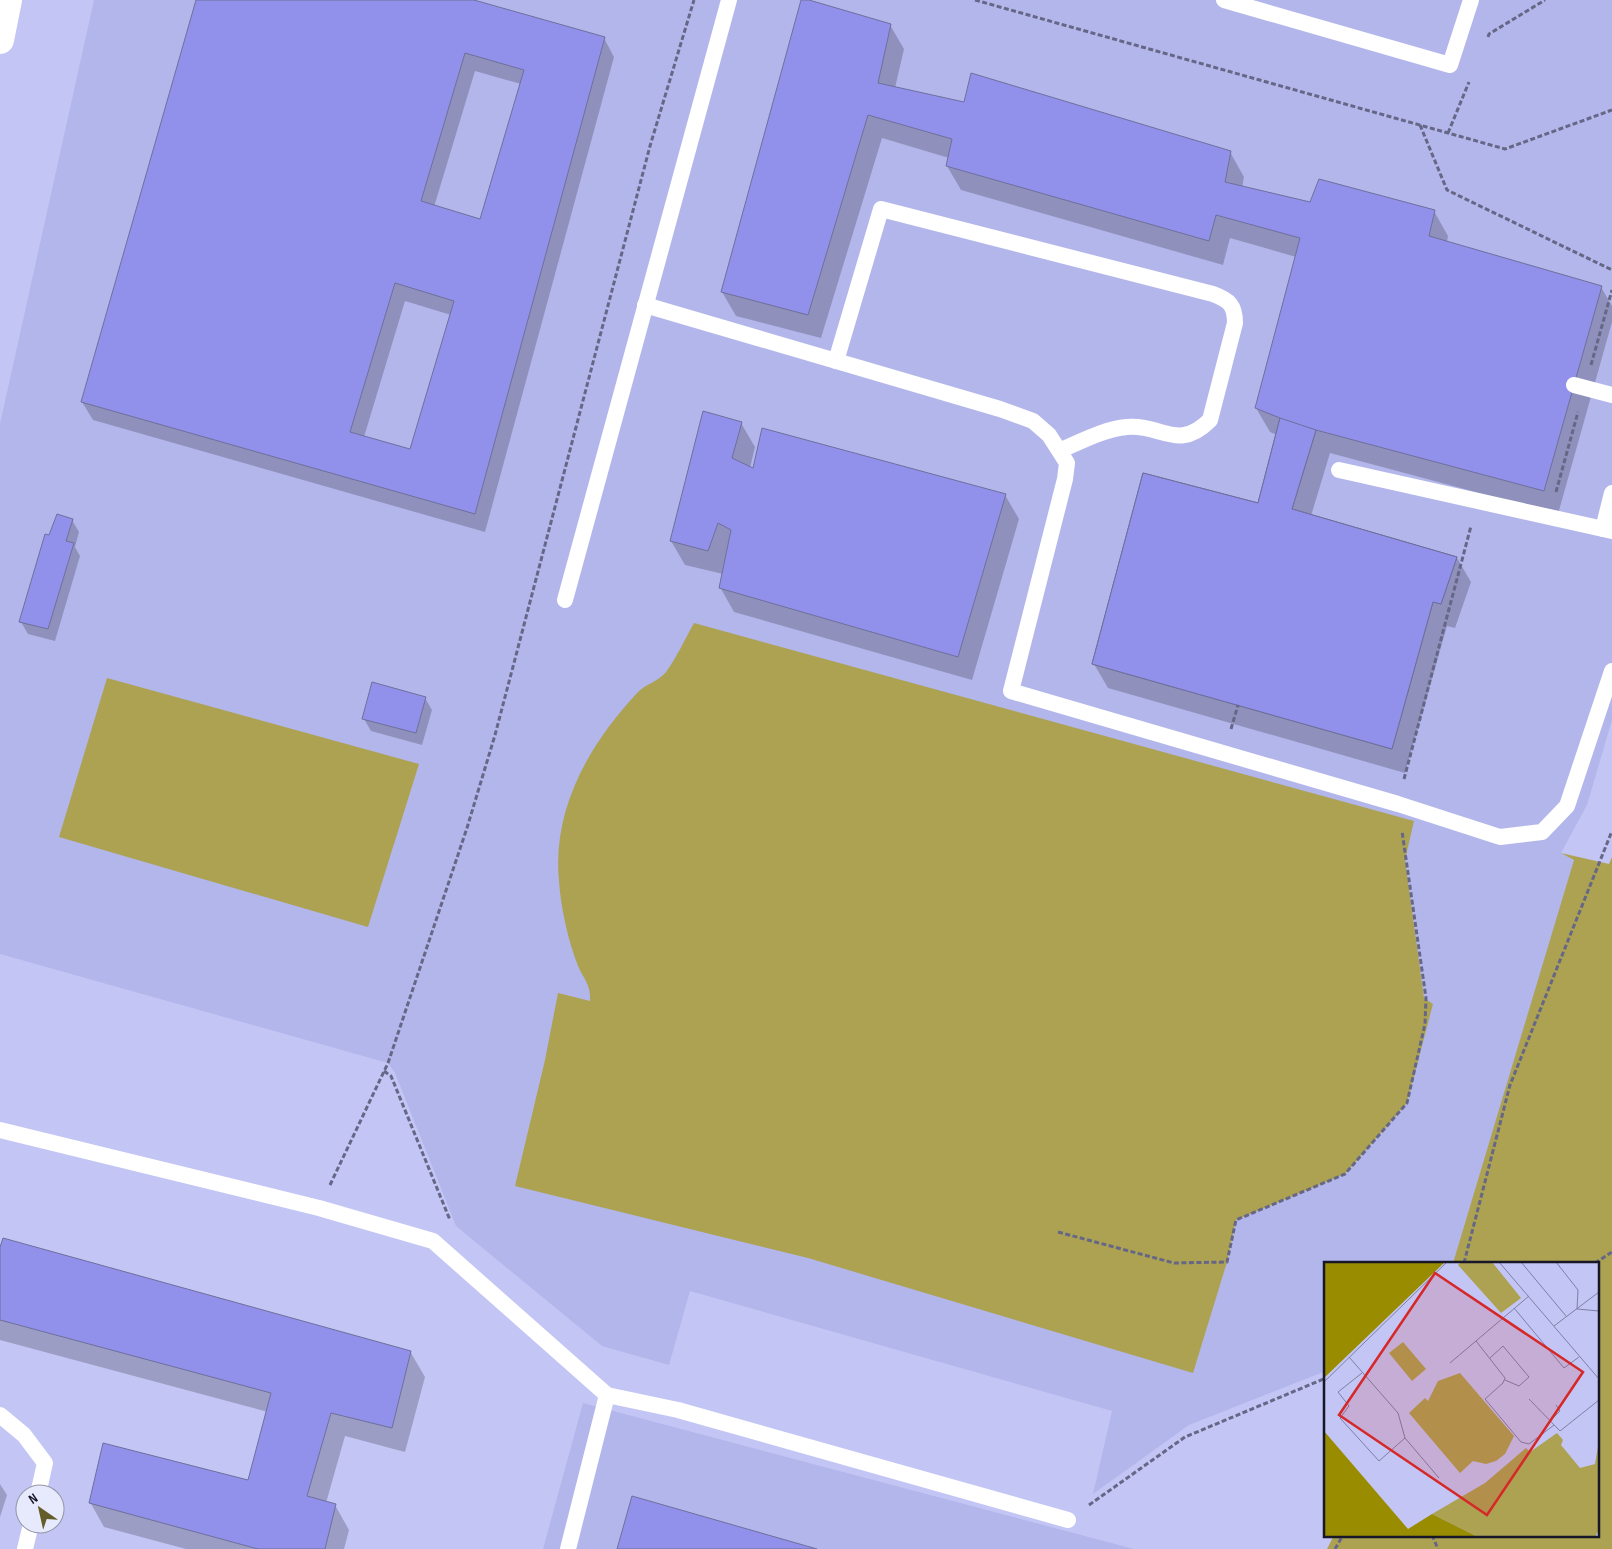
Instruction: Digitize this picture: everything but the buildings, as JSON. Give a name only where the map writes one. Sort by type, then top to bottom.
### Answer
[{"type":"street","points":[[0,40],[8,0]]},
{"type":"lane","points":[[565,600],[729,0]]},
{"type":"lane","points":[[1224,0],[1450,65],[1471,0]]},
{"type":"lane","points":[[836,361],[880,209],[1212,294],[1226,299],[1235,309],[1235,322],[1210,420],[1202,428],[1186,436],[1177,437],[1138,427],[1125,427],[1102,433],[1061,450]]},
{"type":"lane","points":[[645,305],[1000,409],[1033,421],[1049,435],[1061,450],[1067,463],[1066,479],[1011,691],[1398,804],[1500,837],[1542,832],[1567,806],[1612,671]]},
{"type":"lane","points":[[1574,385],[1612,395]]},
{"type":"lane","points":[[1339,470],[1607,530],[1612,493]]},
{"type":"lane","points":[[0,1130],[319,1208],[433,1241],[607,1395],[678,1410],[1068,1520]]},
{"type":"lane","points":[[568,1549],[607,1395]]},
{"type":"lane","points":[[0,1414],[24,1435],[45,1463],[40,1484]]},
{"type":"lane","points":[[25,1549],[29,1534]]},
{"type":"path","points":[[319,1208],[384,1071],[467,828],[495,735],[650,146],[694,0]]},
{"type":"path","points":[[975,0],[1505,149],[1612,110]]},
{"type":"path","points":[[1485,43],[1489,34],[1545,0]]},
{"type":"path","points":[[1448,133],[1470,79]]},
{"type":"path","points":[[1420,124],[1447,190],[1612,270]]},
{"type":"path","points":[[1058,1232],[1174,1263],[1227,1262],[1236,1220],[1345,1174],[1407,1103],[1425,1024],[1426,998],[1398,804],[1478,501]]},
{"type":"path","points":[[1464,1262],[1510,1085],[1612,831]]},
{"type":"path","points":[[384,1071],[391,1076],[451,1223]]},
{"type":"path","points":[[1597,1262],[1612,1252]]},
{"type":"path","points":[[1068,1520],[1185,1437],[1324,1379]]},
{"type":"path","points":[[1335,1549],[1342,1536]]},
{"type":"path","points":[[1432,1536],[1438,1549]]},
{"type":"shaded area","points":[[94,0],[1612,0],[1612,720],[1587,805],[1561,853],[1575,860],[1453,1262],[1324,1262],[1324,1372],[1189,1425],[1093,1494],[1112,1411],[690,1291],[669,1365],[602,1346],[456,1226],[395,1073],[388,1063],[0,954],[0,424]]},
{"type":"shaded area","points":[[694,623],[1414,821],[1405,860],[1424,998],[1433,1004],[1407,1103],[1345,1174],[1236,1220],[1227,1262],[1193,1373],[808,1258],[515,1186],[545,1060],[558,993],[590,1001],[588,986],[574,956],[568,935],[560,892],[558,854],[568,803],[578,778],[604,733],[638,692],[666,672]]},
{"type":"shaded area","points":[[107,678],[419,764],[368,927],[59,837]]},
{"type":"shaded area","points":[[1561,853],[1609,864],[1612,857],[1612,1549],[1327,1549],[1334,1536],[1600,1536],[1600,1262],[1453,1262],[1574,860]]},
{"type":"shaded area","points":[[583,1403],[1134,1549],[543,1549]]}]
